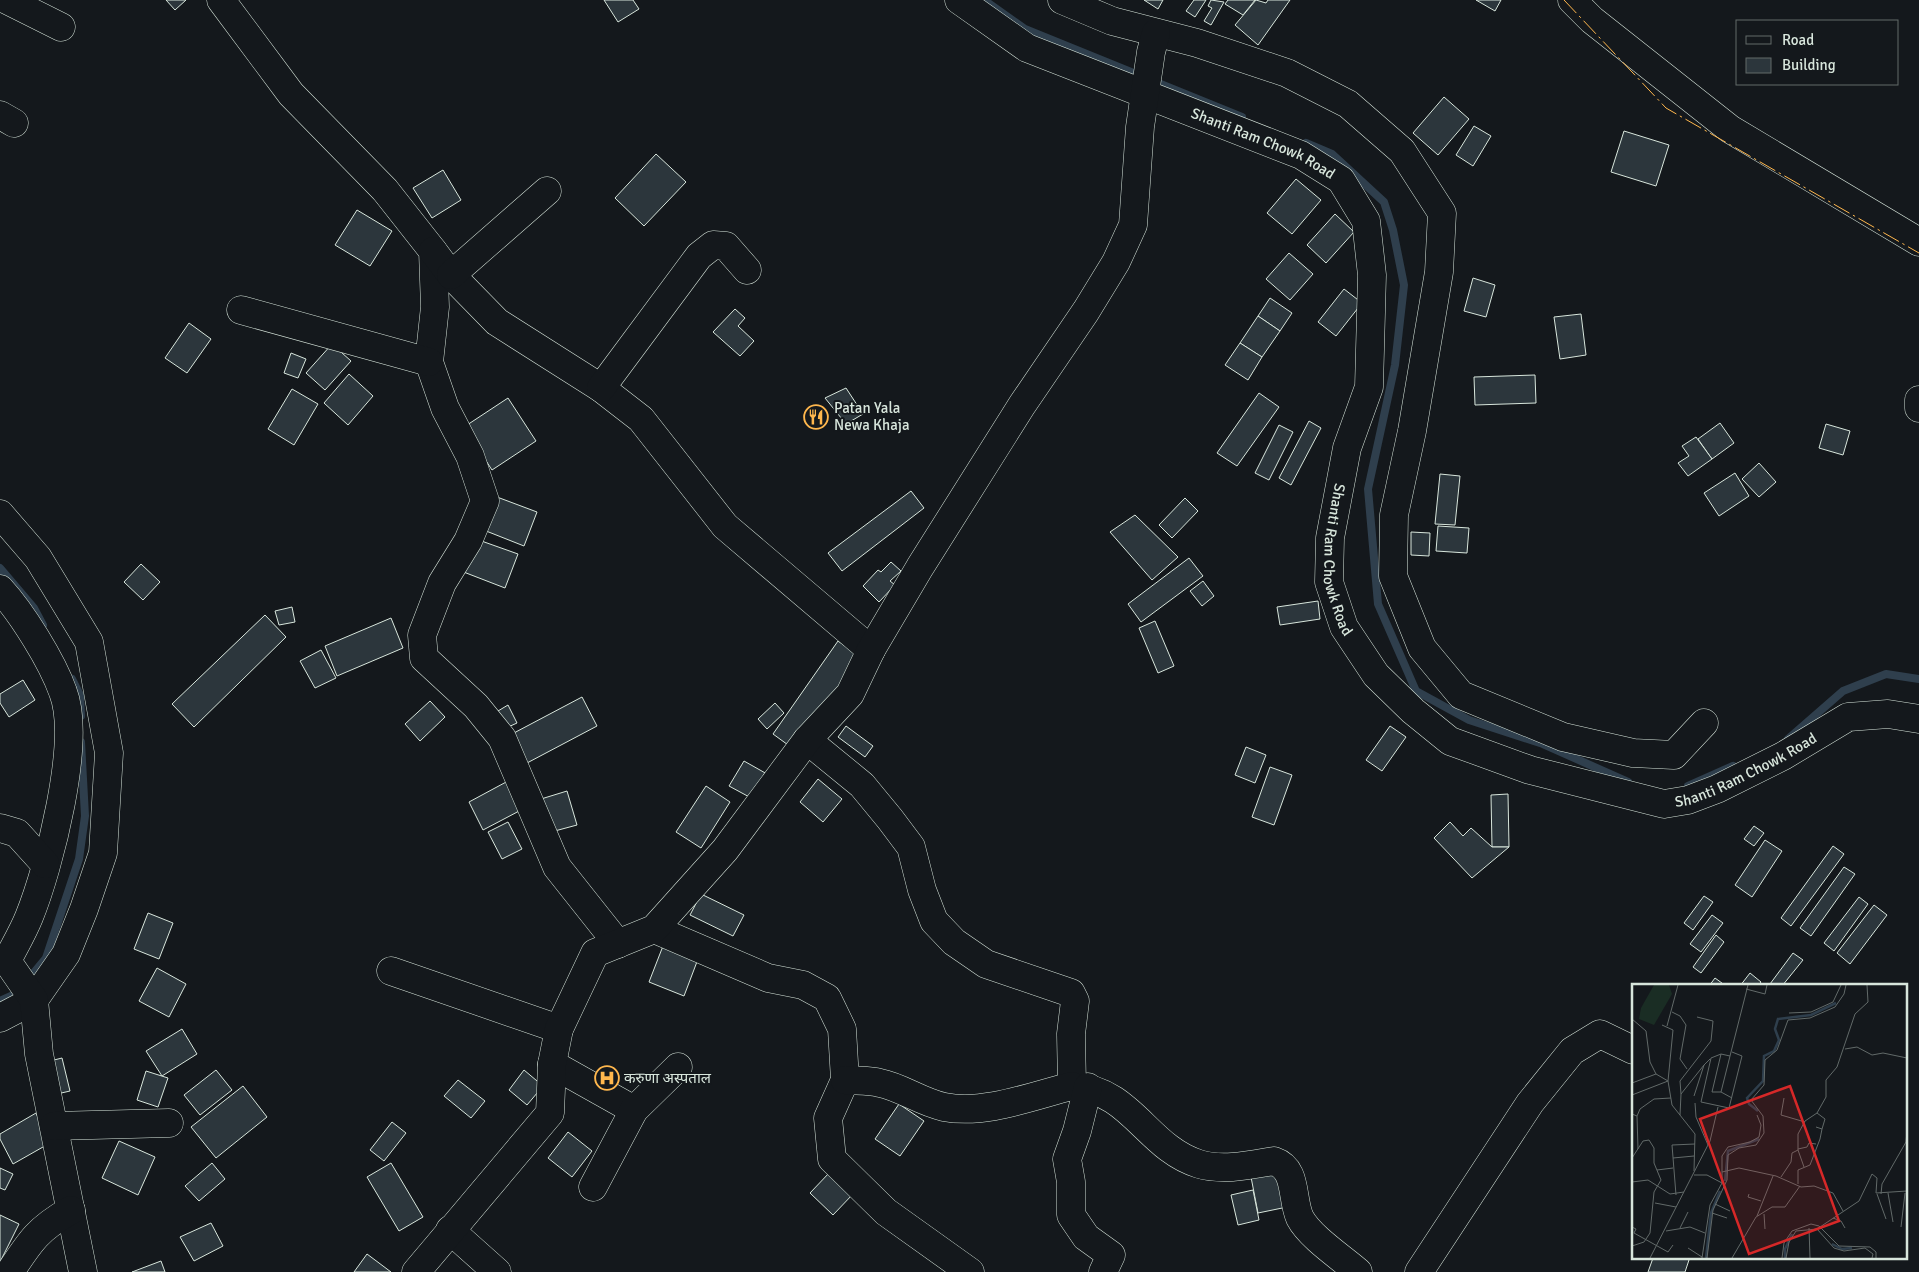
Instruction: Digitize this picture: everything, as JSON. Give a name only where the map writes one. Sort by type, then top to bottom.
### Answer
[{"type":"street","points":[[7,0],[60,27]]},
{"type":"street","points":[[221,0],[292,94],[386,190],[451,275],[496,322],[601,388],[641,419],[726,526],[871,650]]},
{"type":"street","name":"Shanti Ram Chowk Road","points":[[959,0],[1027,48],[1145,91],[1301,155],[1341,180],[1366,222],[1372,275],[1369,387],[1347,448],[1330,538],[1328,582],[1344,627],[1376,675],[1413,711],[1450,741],[1530,770],[1664,804],[1688,800],[1717,789],[1783,756],[1848,717],[1888,714],[1919,719]]},
{"type":"street","points":[[1062,0],[1112,21],[1153,42],[1197,44],[1287,73],[1348,104],[1402,151],[1442,213],[1439,272],[1412,431],[1394,515],[1393,576],[1422,648],[1461,694],[1563,737],[1633,753],[1674,755],[1704,723]]},
{"type":"street","points":[[1572,0],[1592,20],[1730,129],[1919,242]]},
{"type":"street","points":[[416,1272],[550,1113],[552,1064],[559,1029],[595,953],[654,929],[725,850],[807,740],[850,694],[871,650],[1022,405],[1086,311],[1116,262],[1133,225],[1145,91],[1153,42]]},
{"type":"street","points":[[451,275],[547,191]]},
{"type":"street","points":[[601,388],[699,256],[713,245],[726,246],[747,270]]},
{"type":"street","points":[[434,251],[435,306],[428,362],[445,408],[470,456],[485,501],[468,541],[442,583],[422,635],[424,658],[476,706],[502,738],[557,867],[618,944]]},
{"type":"street","points":[[241,310],[428,362]]},
{"type":"street","points":[[1919,400],[1919,408]]},
{"type":"street","points":[[0,514],[38,558],[89,642],[109,753],[103,853],[66,954],[17,978]]},
{"type":"street","points":[[0,588],[19,614],[64,692],[69,722],[64,791],[29,918],[17,978],[0,1018]]},
{"type":"street","points":[[807,740],[862,785],[890,818],[911,847],[922,890],[934,921],[954,942],[994,967],[1071,993],[1074,1001],[1071,1034],[1080,1087],[1077,1131],[1067,1159],[1071,1182],[1071,1215],[1086,1237],[1111,1255],[1103,1272]]},
{"type":"street","points":[[0,828],[17,833],[45,864]]},
{"type":"street","points":[[654,929],[768,978],[803,985],[827,998],[842,1029],[845,1080],[828,1118],[832,1159],[886,1212],[970,1272]]},
{"type":"street","points":[[391,971],[559,1029]]},
{"type":"street","points":[[17,978],[39,1054],[83,1272]]},
{"type":"street","points":[[1419,1272],[1530,1104],[1572,1051],[1600,1034],[1632,1050]]},
{"type":"street","points":[[552,1064],[634,1110]]},
{"type":"street","points":[[593,1187],[634,1110],[678,1067]]},
{"type":"street","points":[[845,1080],[880,1083],[913,1097],[944,1107],[966,1110],[1080,1087],[1117,1100],[1148,1131],[1186,1159],[1200,1164],[1224,1168],[1274,1161],[1279,1162],[1290,1175],[1301,1220],[1312,1233],[1358,1272]]},
{"type":"street","points":[[54,1126],[169,1123]]},
{"type":"street","points":[[10,1272],[28,1244],[46,1225],[71,1210]]},
{"type":"street","points":[[450,1230],[497,1272]]},
{"type":"building","points":[[166,0],[186,0],[175,10]]},
{"type":"building","points":[[604,0],[633,0],[639,9],[618,22]]},
{"type":"building","points":[[1144,0],[1163,0],[1158,9]]},
{"type":"building","points":[[1194,0],[1206,0],[1195,17],[1186,11]]},
{"type":"building","points":[[1211,0],[1224,2],[1211,25],[1204,21],[1212,8],[1208,6]]},
{"type":"building","points":[[1228,0],[1255,0],[1243,15],[1225,4]]},
{"type":"building","points":[[1256,0],[1266,3],[1268,0],[1290,0],[1258,45],[1235,25]]},
{"type":"building","points":[[1476,0],[1501,0],[1495,11]]},
{"type":"building","points":[[1444,97],[1469,119],[1438,155],[1413,133]]},
{"type":"building","points":[[1474,126],[1491,136],[1473,166],[1456,155]]},
{"type":"building","points":[[1624,131],[1669,145],[1656,186],[1611,172]]},
{"type":"building","points":[[656,154],[686,182],[644,226],[615,198]]},
{"type":"building","points":[[443,170],[461,200],[432,218],[413,188]]},
{"type":"building","points":[[1296,179],[1321,200],[1292,234],[1267,213]]},
{"type":"building","points":[[357,210],[392,231],[370,266],[335,245]]},
{"type":"building","points":[[1335,214],[1354,232],[1326,263],[1307,245]]},
{"type":"building","points":[[1289,253],[1313,274],[1290,300],[1266,279]]},
{"type":"building","points":[[1473,278],[1495,285],[1486,317],[1464,311]]},
{"type":"building","points":[[1344,289],[1362,303],[1336,336],[1318,322]]},
{"type":"building","points":[[1270,298],[1292,313],[1280,331],[1258,316]]},
{"type":"building","points":[[735,309],[745,318],[738,326],[754,341],[740,356],[713,332]]},
{"type":"building","points":[[1581,314],[1586,355],[1560,359],[1554,317]]},
{"type":"building","points":[[1258,316],[1280,331],[1262,357],[1240,343]]},
{"type":"building","points":[[189,323],[211,339],[187,373],[165,358]]},
{"type":"building","points":[[1240,343],[1262,357],[1248,380],[1225,365]]},
{"type":"building","points":[[332,344],[351,361],[325,390],[306,373]]},
{"type":"building","points":[[291,353],[306,359],[298,378],[284,373]]},
{"type":"building","points":[[349,374],[373,396],[348,425],[324,403]]},
{"type":"building","points":[[1535,375],[1536,403],[1475,405],[1474,377]]},
{"type":"building","points":[[846,388],[863,414],[846,424],[825,398]]},
{"type":"building","points":[[292,389],[318,404],[294,445],[268,429]]},
{"type":"building","points":[[1259,393],[1279,407],[1237,466],[1217,453]]},
{"type":"building","points":[[508,398],[536,441],[492,470],[464,427]]},
{"type":"building","points":[[1309,421],[1321,428],[1291,485],[1279,478]]},
{"type":"building","points":[[1720,423],[1734,443],[1712,459],[1698,439]]},
{"type":"building","points":[[1826,424],[1850,431],[1843,455],[1819,448]]},
{"type":"building","points":[[1279,425],[1293,432],[1269,480],[1255,473]]},
{"type":"building","points":[[1696,437],[1712,459],[1688,476],[1678,463],[1689,456],[1682,446]]},
{"type":"building","points":[[1759,463],[1776,482],[1759,497],[1742,479]]},
{"type":"building","points":[[1735,473],[1749,496],[1719,516],[1704,493]]},
{"type":"building","points":[[1440,474],[1460,476],[1455,525],[1435,524]]},
{"type":"building","points":[[911,491],[924,508],[842,571],[828,553]]},
{"type":"building","points":[[489,494],[537,512],[524,546],[476,527]]},
{"type":"building","points":[[1185,498],[1198,511],[1172,538],[1159,525]]},
{"type":"building","points":[[1135,515],[1178,557],[1152,580],[1110,532]]},
{"type":"building","points":[[1438,526],[1469,528],[1467,553],[1436,551]]},
{"type":"building","points":[[1411,532],[1430,533],[1429,556],[1411,555]]},
{"type":"building","points":[[473,538],[518,554],[505,588],[461,571]]},
{"type":"building","points":[[1189,558],[1203,576],[1141,622],[1128,604]]},
{"type":"building","points":[[891,562],[901,571],[890,581],[895,585],[879,602],[863,586],[878,570],[881,572]]},
{"type":"building","points":[[141,564],[160,582],[143,600],[124,582]]},
{"type":"building","points":[[1203,581],[1214,596],[1202,606],[1190,591]]},
{"type":"building","points":[[1318,601],[1320,619],[1280,625],[1277,607]]},
{"type":"building","points":[[292,607],[295,622],[279,625],[275,611]]},
{"type":"building","points":[[265,615],[286,637],[194,727],[172,704]]},
{"type":"building","points":[[391,618],[403,648],[337,676],[325,646]]},
{"type":"building","points":[[1155,621],[1174,666],[1158,673],[1139,628]]},
{"type":"building","points":[[838,641],[861,657],[795,750],[773,734]]},
{"type":"building","points":[[321,650],[336,678],[315,688],[300,661]]},
{"type":"building","points":[[23,680],[35,700],[9,717],[0,703],[0,694]]},
{"type":"building","points":[[582,697],[597,726],[527,763],[512,734]]},
{"type":"building","points":[[430,701],[445,717],[420,741],[405,724]]},
{"type":"building","points":[[775,703],[784,713],[767,729],[758,719]]},
{"type":"building","points":[[508,705],[517,723],[506,728],[498,711]]},
{"type":"building","points":[[846,726],[873,746],[865,757],[838,737]]},
{"type":"building","points":[[1390,726],[1406,737],[1382,771],[1366,760]]},
{"type":"building","points":[[1246,747],[1266,755],[1255,783],[1235,775]]},
{"type":"building","points":[[744,761],[767,774],[753,799],[729,786]]},
{"type":"building","points":[[1270,767],[1292,775],[1274,825],[1252,817]]},
{"type":"building","points":[[818,779],[842,799],[823,822],[800,802]]},
{"type":"building","points":[[508,781],[523,809],[483,830],[469,802]]},
{"type":"building","points":[[706,786],[730,802],[701,848],[676,832]]},
{"type":"building","points":[[567,791],[577,825],[551,832],[541,799]]},
{"type":"building","points":[[1508,794],[1509,847],[1492,847],[1491,795]]},
{"type":"building","points":[[508,822],[522,849],[502,859],[488,832]]},
{"type":"building","points":[[1450,822],[1463,836],[1471,828],[1492,847],[1509,847],[1472,878],[1434,838]]},
{"type":"building","points":[[1754,826],[1764,833],[1754,846],[1744,839]]},
{"type":"building","points":[[1765,840],[1782,851],[1752,897],[1735,885]]},
{"type":"building","points":[[1833,846],[1844,854],[1791,926],[1781,918]]},
{"type":"building","points":[[1844,867],[1855,874],[1811,936],[1800,928]]},
{"type":"building","points":[[701,894],[744,915],[733,936],[690,915]]},
{"type":"building","points":[[1704,896],[1713,902],[1693,930],[1684,923]]},
{"type":"building","points":[[1859,897],[1868,904],[1834,951],[1824,943]]},
{"type":"building","points":[[1874,905],[1887,915],[1850,964],[1837,953]]},
{"type":"building","points":[[148,913],[173,923],[159,959],[134,949]]},
{"type":"building","points":[[1712,915],[1723,923],[1701,952],[1690,944]]},
{"type":"building","points":[[1716,935],[1724,942],[1701,973],[1693,967]]},
{"type":"building","points":[[663,946],[698,959],[684,996],[649,982]]},
{"type":"building","points":[[1793,953],[1803,960],[1784,984],[1770,984]]},
{"type":"building","points":[[157,968],[186,984],[169,1017],[139,1001]]},
{"type":"building","points":[[1750,973],[1761,982],[1760,984],[1742,984]]},
{"type":"building","points":[[1715,978],[1723,984],[1710,984]]},
{"type":"building","points":[[182,1029],[197,1054],[162,1076],[146,1051]]},
{"type":"building","points":[[62,1058],[70,1091],[57,1094],[50,1061]]},
{"type":"building","points":[[216,1070],[232,1090],[200,1115],[184,1095]]},
{"type":"building","points":[[524,1070],[543,1086],[527,1105],[509,1090]]},
{"type":"building","points":[[146,1071],[168,1078],[158,1107],[137,1100]]},
{"type":"building","points":[[458,1080],[485,1101],[471,1118],[444,1096]]},
{"type":"building","points":[[243,1086],[267,1117],[216,1158],[191,1127]]},
{"type":"building","points":[[899,1104],[924,1121],[900,1156],[875,1139]]},
{"type":"building","points":[[36,1113],[50,1143],[13,1164],[0,1139],[0,1134]]},
{"type":"building","points":[[392,1122],[406,1133],[384,1161],[370,1150]]},
{"type":"building","points":[[568,1132],[592,1151],[572,1177],[548,1158]]},
{"type":"building","points":[[119,1141],[155,1157],[138,1195],[102,1178]]},
{"type":"building","points":[[212,1163],[225,1179],[199,1201],[185,1186]]},
{"type":"building","points":[[391,1163],[423,1217],[399,1231],[367,1177]]},
{"type":"building","points":[[0,1168],[13,1174],[5,1190],[0,1188]]},
{"type":"building","points":[[1284,1170],[1292,1206],[1258,1213],[1251,1177]]},
{"type":"building","points":[[830,1172],[853,1194],[833,1215],[810,1193]]},
{"type":"building","points":[[1253,1190],[1259,1220],[1238,1225],[1231,1195]]},
{"type":"building","points":[[0,1215],[19,1224],[0,1262]]},
{"type":"building","points":[[211,1223],[223,1246],[194,1261],[180,1237]]},
{"type":"building","points":[[367,1254],[391,1272],[354,1272]]},
{"type":"building","points":[[1652,1260],[1689,1260],[1685,1272],[1648,1272]]},
{"type":"building","points":[[161,1261],[165,1272],[132,1272]]},
{"type":"waterway","points":[[984,0],[1025,29],[1242,117]]},
{"type":"waterway","points":[[1306,143],[1332,154],[1384,202],[1393,230],[1404,285],[1395,365],[1368,489],[1378,604],[1416,691],[1469,720],[1543,744],[1628,782]]},
{"type":"waterway","points":[[0,568],[34,608],[43,625]]},
{"type":"waterway","points":[[1788,739],[1843,691],[1886,674],[1919,679]]},
{"type":"waterway","points":[[72,679],[80,695],[81,716]]},
{"type":"waterway","points":[[27,981],[46,958],[79,859],[85,816],[81,742]]},
{"type":"waterway","points":[[1688,786],[1733,766]]},
{"type":"waterway","points":[[0,1001],[15,994],[20,989]]},
{"type":"power","points":[[1564,0],[1666,108],[1919,253]]},
{"type":"place","name":"Patan Yala Newa Khaja","points":[[816,417]]},
{"type":"place","name":"करुणा अस्पताल","points":[[607,1078]]}]
